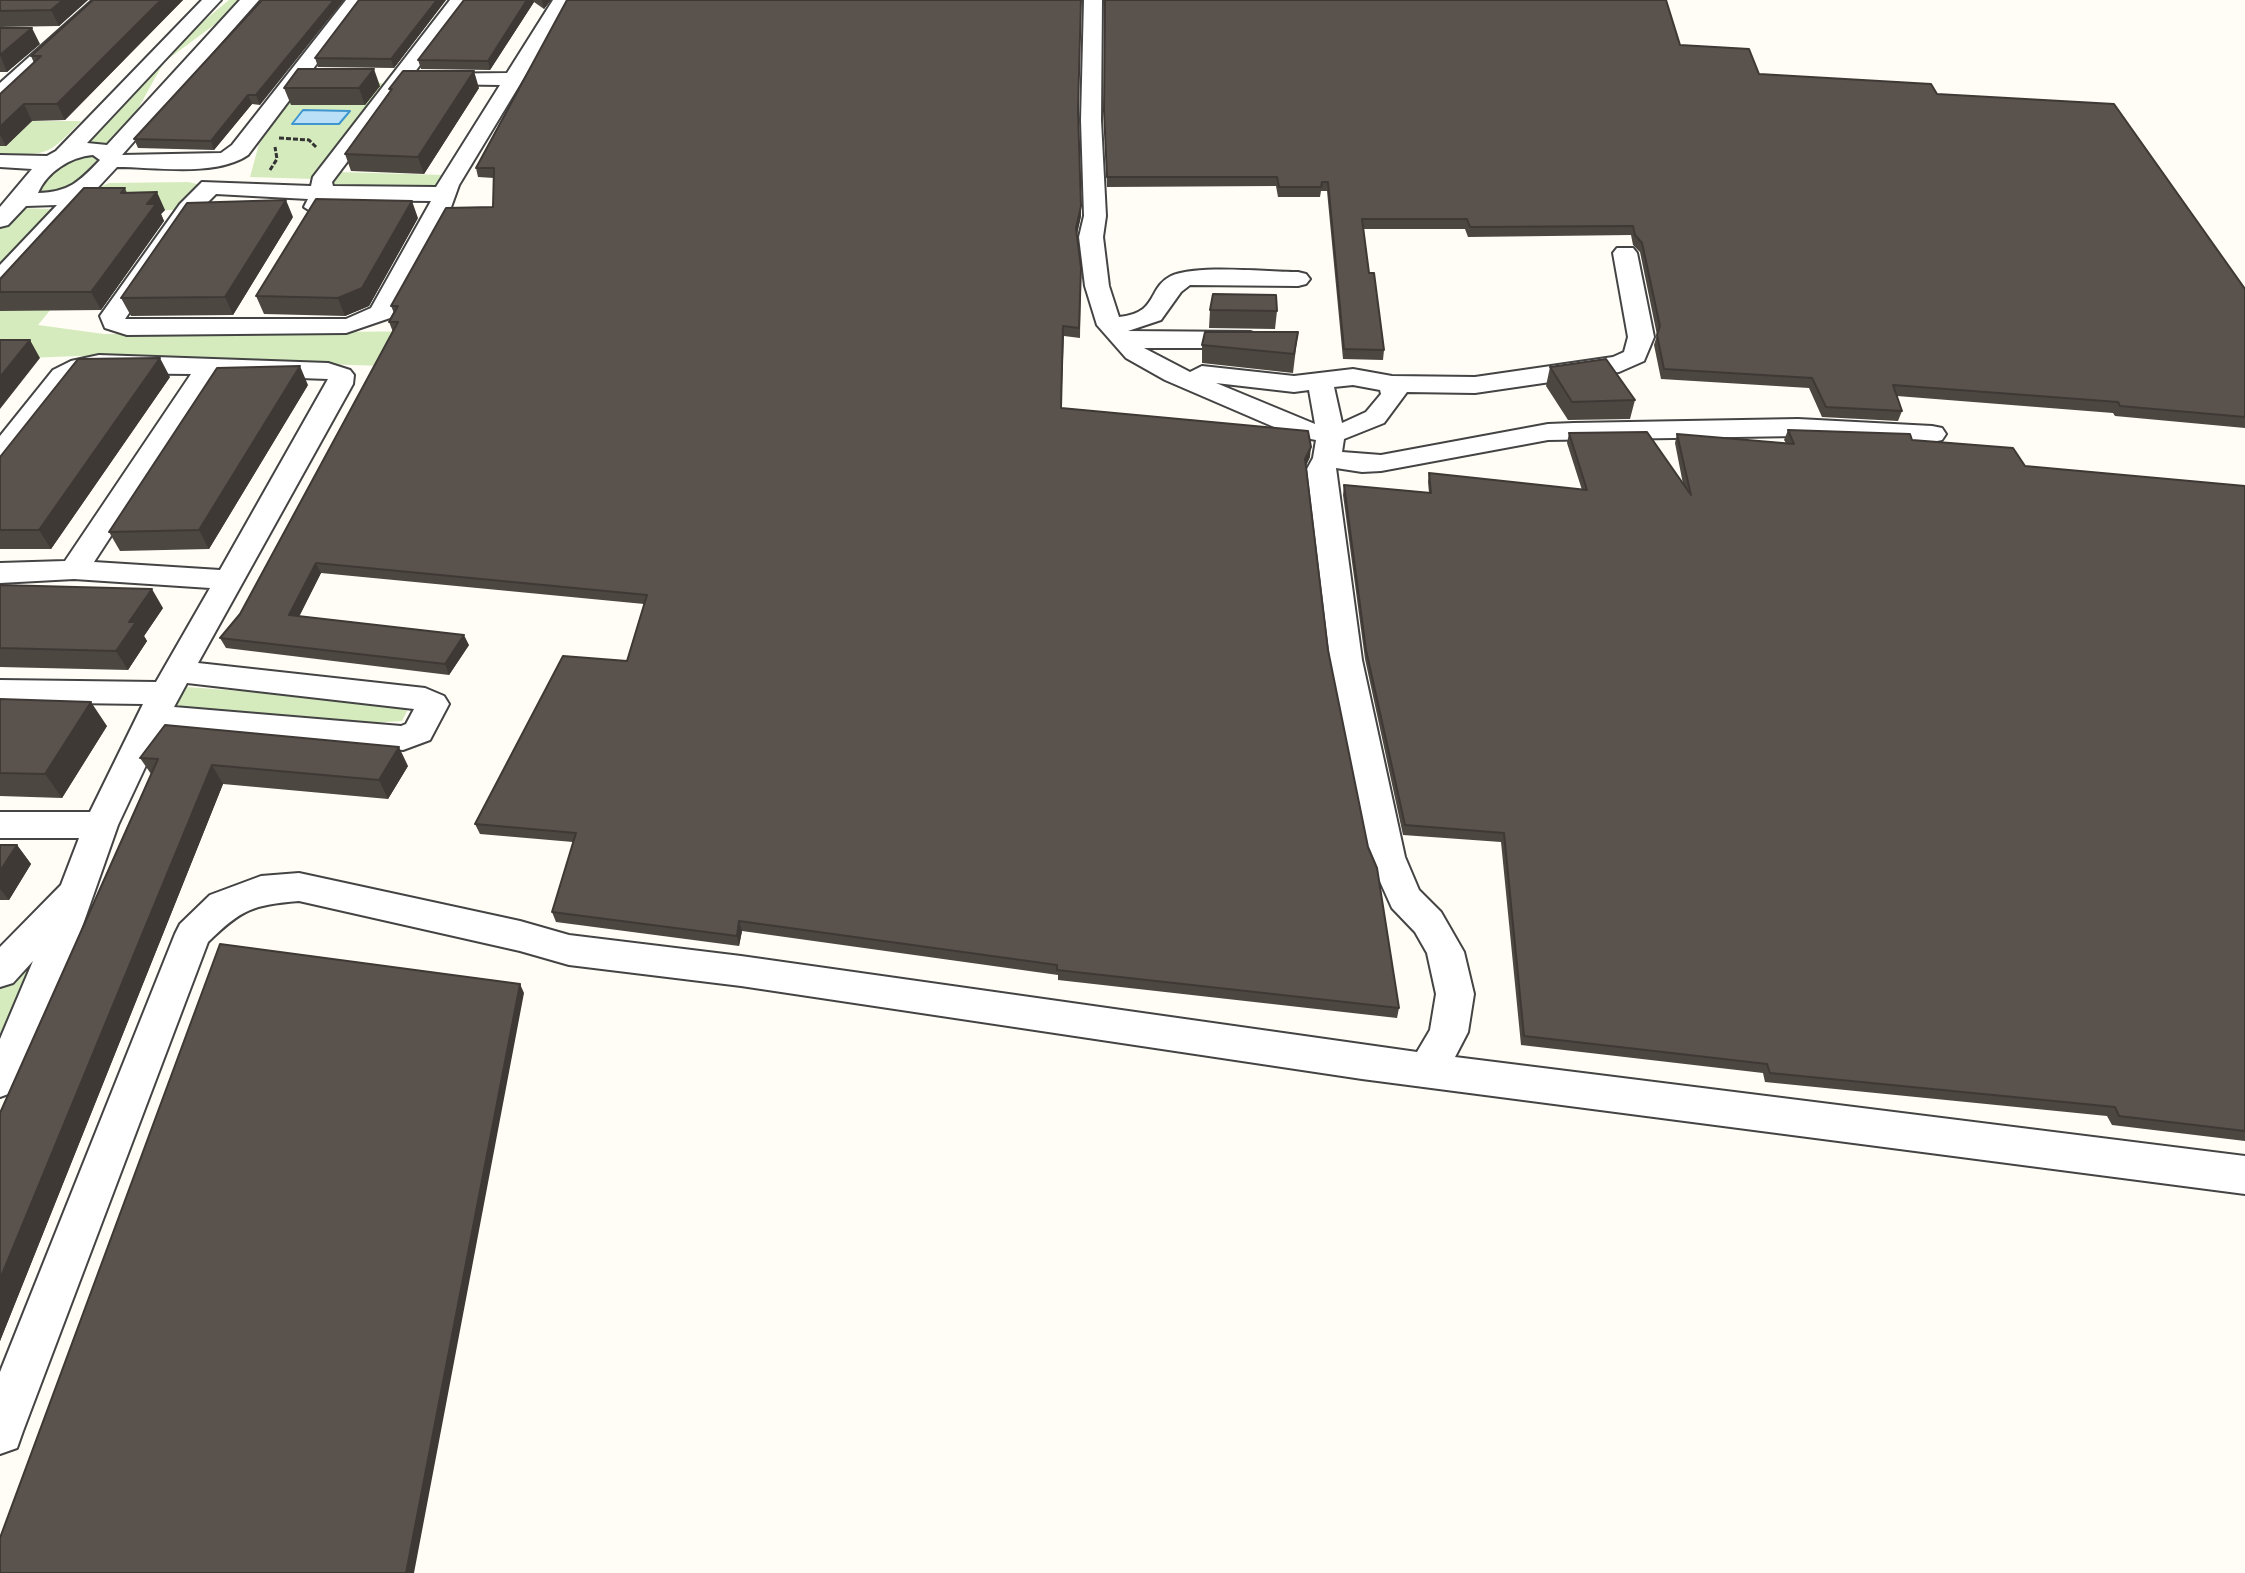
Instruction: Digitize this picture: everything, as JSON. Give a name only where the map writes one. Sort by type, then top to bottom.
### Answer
[{"type":"street","points":[[4,86],[104,0]]},
{"type":"street","points":[[0,220],[207,6],[226,0]]},
{"type":"street","points":[[0,279],[88,184],[159,97],[250,0]]},
{"type":"street","points":[[0,161],[58,158],[98,149],[110,158],[227,159],[250,138],[356,0]]},
{"type":"street","points":[[305,223],[323,193],[321,182],[460,0]]},
{"type":"street","points":[[443,194],[323,193],[210,187],[188,209],[112,316],[114,323],[127,328],[346,326],[381,313],[439,210],[443,194],[562,0]]},
{"type":"street","points":[[1093,0],[1091,120],[1095,216],[1091,237],[1097,286],[1118,333],[1135,353],[1168,372],[1305,430],[1362,464],[1548,432],[1795,426],[1867,427],[1932,434]]},
{"type":"street","points":[[39,35],[65,35]]},
{"type":"street","points":[[297,76],[327,77]]},
{"type":"street","points":[[371,77],[511,79]]},
{"type":"street","points":[[30,186],[30,200],[41,201],[88,184],[198,176],[208,179],[210,187]]},
{"type":"street","points":[[0,178],[30,186]]},
{"type":"street","points":[[1168,372],[1261,382],[1320,382],[1336,377],[1353,377],[1392,384],[1475,385],[1619,364],[1635,356],[1641,337],[1625,253]]},
{"type":"street","points":[[1118,333],[1152,315],[1163,304],[1171,285],[1178,280],[1298,279]]},
{"type":"street","points":[[241,326],[257,300]]},
{"type":"street","points":[[1118,333],[1271,339]]},
{"type":"street","points":[[0,454],[62,375],[80,366],[99,363],[328,371],[341,375],[340,384],[164,693],[101,825],[36,1004],[0,1080]]},
{"type":"street","points":[[74,570],[208,368]]},
{"type":"street","points":[[1320,382],[1329,446],[1321,469],[1346,660],[1373,802],[1387,857],[1405,898],[1428,922],[1445,952],[1455,994],[1449,1032],[1429,1068]]},
{"type":"street","points":[[1329,446],[1378,418],[1394,394],[1392,384]]},
{"type":"street","points":[[0,573],[74,570],[230,580]]},
{"type":"street","points":[[0,691],[164,693],[425,699],[433,704],[418,732],[403,738],[164,693]]},
{"type":"street","points":[[0,825],[101,825]]},
{"type":"street","points":[[0,972],[81,884]]},
{"type":"street","points":[[0,1431],[193,934],[223,905],[261,890],[299,887],[520,936],[569,950],[1429,1068],[2245,1175]]},
{"type":"path","points":[[248,189],[275,165],[275,146],[287,131]]},
{"type":"path","points":[[250,138],[309,140],[317,149],[303,163],[303,167],[315,171],[331,170]]},
{"type":"green space","points":[[229,0],[243,0],[233,11],[164,62],[135,114],[110,143],[81,145],[177,43]]},
{"type":"green space","points":[[377,82],[384,84],[313,179],[250,177],[259,144],[291,99]]},
{"type":"green space","points":[[32,121],[81,121],[46,151],[0,153],[0,146],[6,146]]},
{"type":"green space","points":[[90,153],[101,158],[92,173],[84,179],[56,192],[39,191],[47,177],[60,166]]},
{"type":"green space","points":[[337,172],[444,175],[433,188],[335,188],[329,185]]},
{"type":"green space","points":[[109,183],[197,184],[198,189],[180,210],[132,210],[38,325],[104,334],[442,331],[383,366],[78,356],[3,359],[0,363],[0,294],[95,189]]},
{"type":"green space","points":[[18,208],[51,209],[0,267],[0,228]]},
{"type":"green space","points":[[187,687],[391,702],[409,707],[402,721],[372,723],[173,709]]},
{"type":"green space","points":[[70,901],[0,1073],[0,974]]},
{"type":"water","points":[[303,110],[350,111],[339,124],[292,124]]},
{"type":"building","points":[[0,0],[63,0],[51,10],[0,11]]},
{"type":"building","points":[[93,0],[161,0],[57,104],[24,104],[0,127],[0,94],[41,56],[31,56]]},
{"type":"building","points":[[262,0],[334,0],[256,95],[248,95],[211,141],[134,139]]},
{"type":"building","points":[[359,0],[437,0],[391,59],[315,58]]},
{"type":"building","points":[[464,0],[527,0],[488,61],[418,60]]},
{"type":"building","points":[[567,0],[1081,0],[1078,111],[1081,206],[1076,228],[1081,268],[1079,328],[1063,326],[1061,408],[1308,431],[1311,447],[1305,459],[1328,650],[1368,847],[1377,868],[1399,1008],[1057,970],[1057,965],[739,921],[737,936],[552,912],[576,833],[475,824],[563,656],[627,661],[647,595],[316,563],[289,615],[464,635],[445,664],[220,638],[240,614],[398,322],[389,322],[398,306],[391,306],[446,208],[493,207],[494,168],[476,168]]},
{"type":"building","points":[[1105,0],[1666,0],[1680,45],[1749,49],[1759,74],[1931,84],[1937,94],[2114,104],[2245,289],[2245,417],[2120,406],[2118,402],[1893,385],[1902,411],[1826,407],[1812,378],[1664,369],[1657,335],[1660,326],[1642,243],[1635,235],[1633,226],[1470,227],[1467,219],[1362,219],[1369,273],[1374,273],[1384,350],[1344,349],[1328,182],[1322,182],[1321,187],[1279,187],[1277,177],[1107,177]]},
{"type":"building","points":[[0,28],[32,28],[0,55]]},
{"type":"building","points":[[298,69],[374,69],[359,88],[284,88]]},
{"type":"building","points":[[403,71],[474,71],[418,157],[345,154],[392,89],[389,89]]},
{"type":"building","points":[[84,188],[125,188],[121,193],[157,192],[147,204],[156,204],[91,292],[0,292],[0,279]]},
{"type":"building","points":[[316,199],[412,201],[362,288],[338,298],[256,296]]},
{"type":"building","points":[[286,200],[225,297],[121,298],[187,203]]},
{"type":"building","points":[[1213,294],[1276,295],[1277,311],[1210,310]]},
{"type":"building","points":[[1205,332],[1298,332],[1294,354],[1202,345]]},
{"type":"building","points":[[0,340],[30,340],[0,377]]},
{"type":"building","points":[[160,358],[39,530],[0,530],[0,457],[78,359]]},
{"type":"building","points":[[1606,359],[1635,400],[1572,402],[1550,367]]},
{"type":"building","points":[[300,366],[199,530],[109,532],[217,368]]},
{"type":"building","points":[[1788,430],[1910,434],[1912,440],[2013,448],[2025,466],[2245,486],[2245,1131],[2119,1116],[2115,1107],[1770,1073],[1767,1064],[1524,1036],[1504,833],[1405,825],[1366,650],[1344,485],[1431,493],[1429,473],[1587,490],[1569,433],[1647,432],[1691,495],[1677,434],[1794,444]]},
{"type":"building","points":[[0,585],[152,589],[129,622],[136,622],[116,651],[0,648]]},
{"type":"building","points":[[0,699],[91,702],[45,774],[0,773]]},
{"type":"building","points":[[165,725],[399,747],[379,780],[212,765],[0,1279],[0,1113],[158,759],[140,758]]},
{"type":"building","points":[[0,845],[17,845],[0,871]]},
{"type":"building","points":[[220,944],[520,984],[406,1573],[0,1573],[0,1538]]}]
